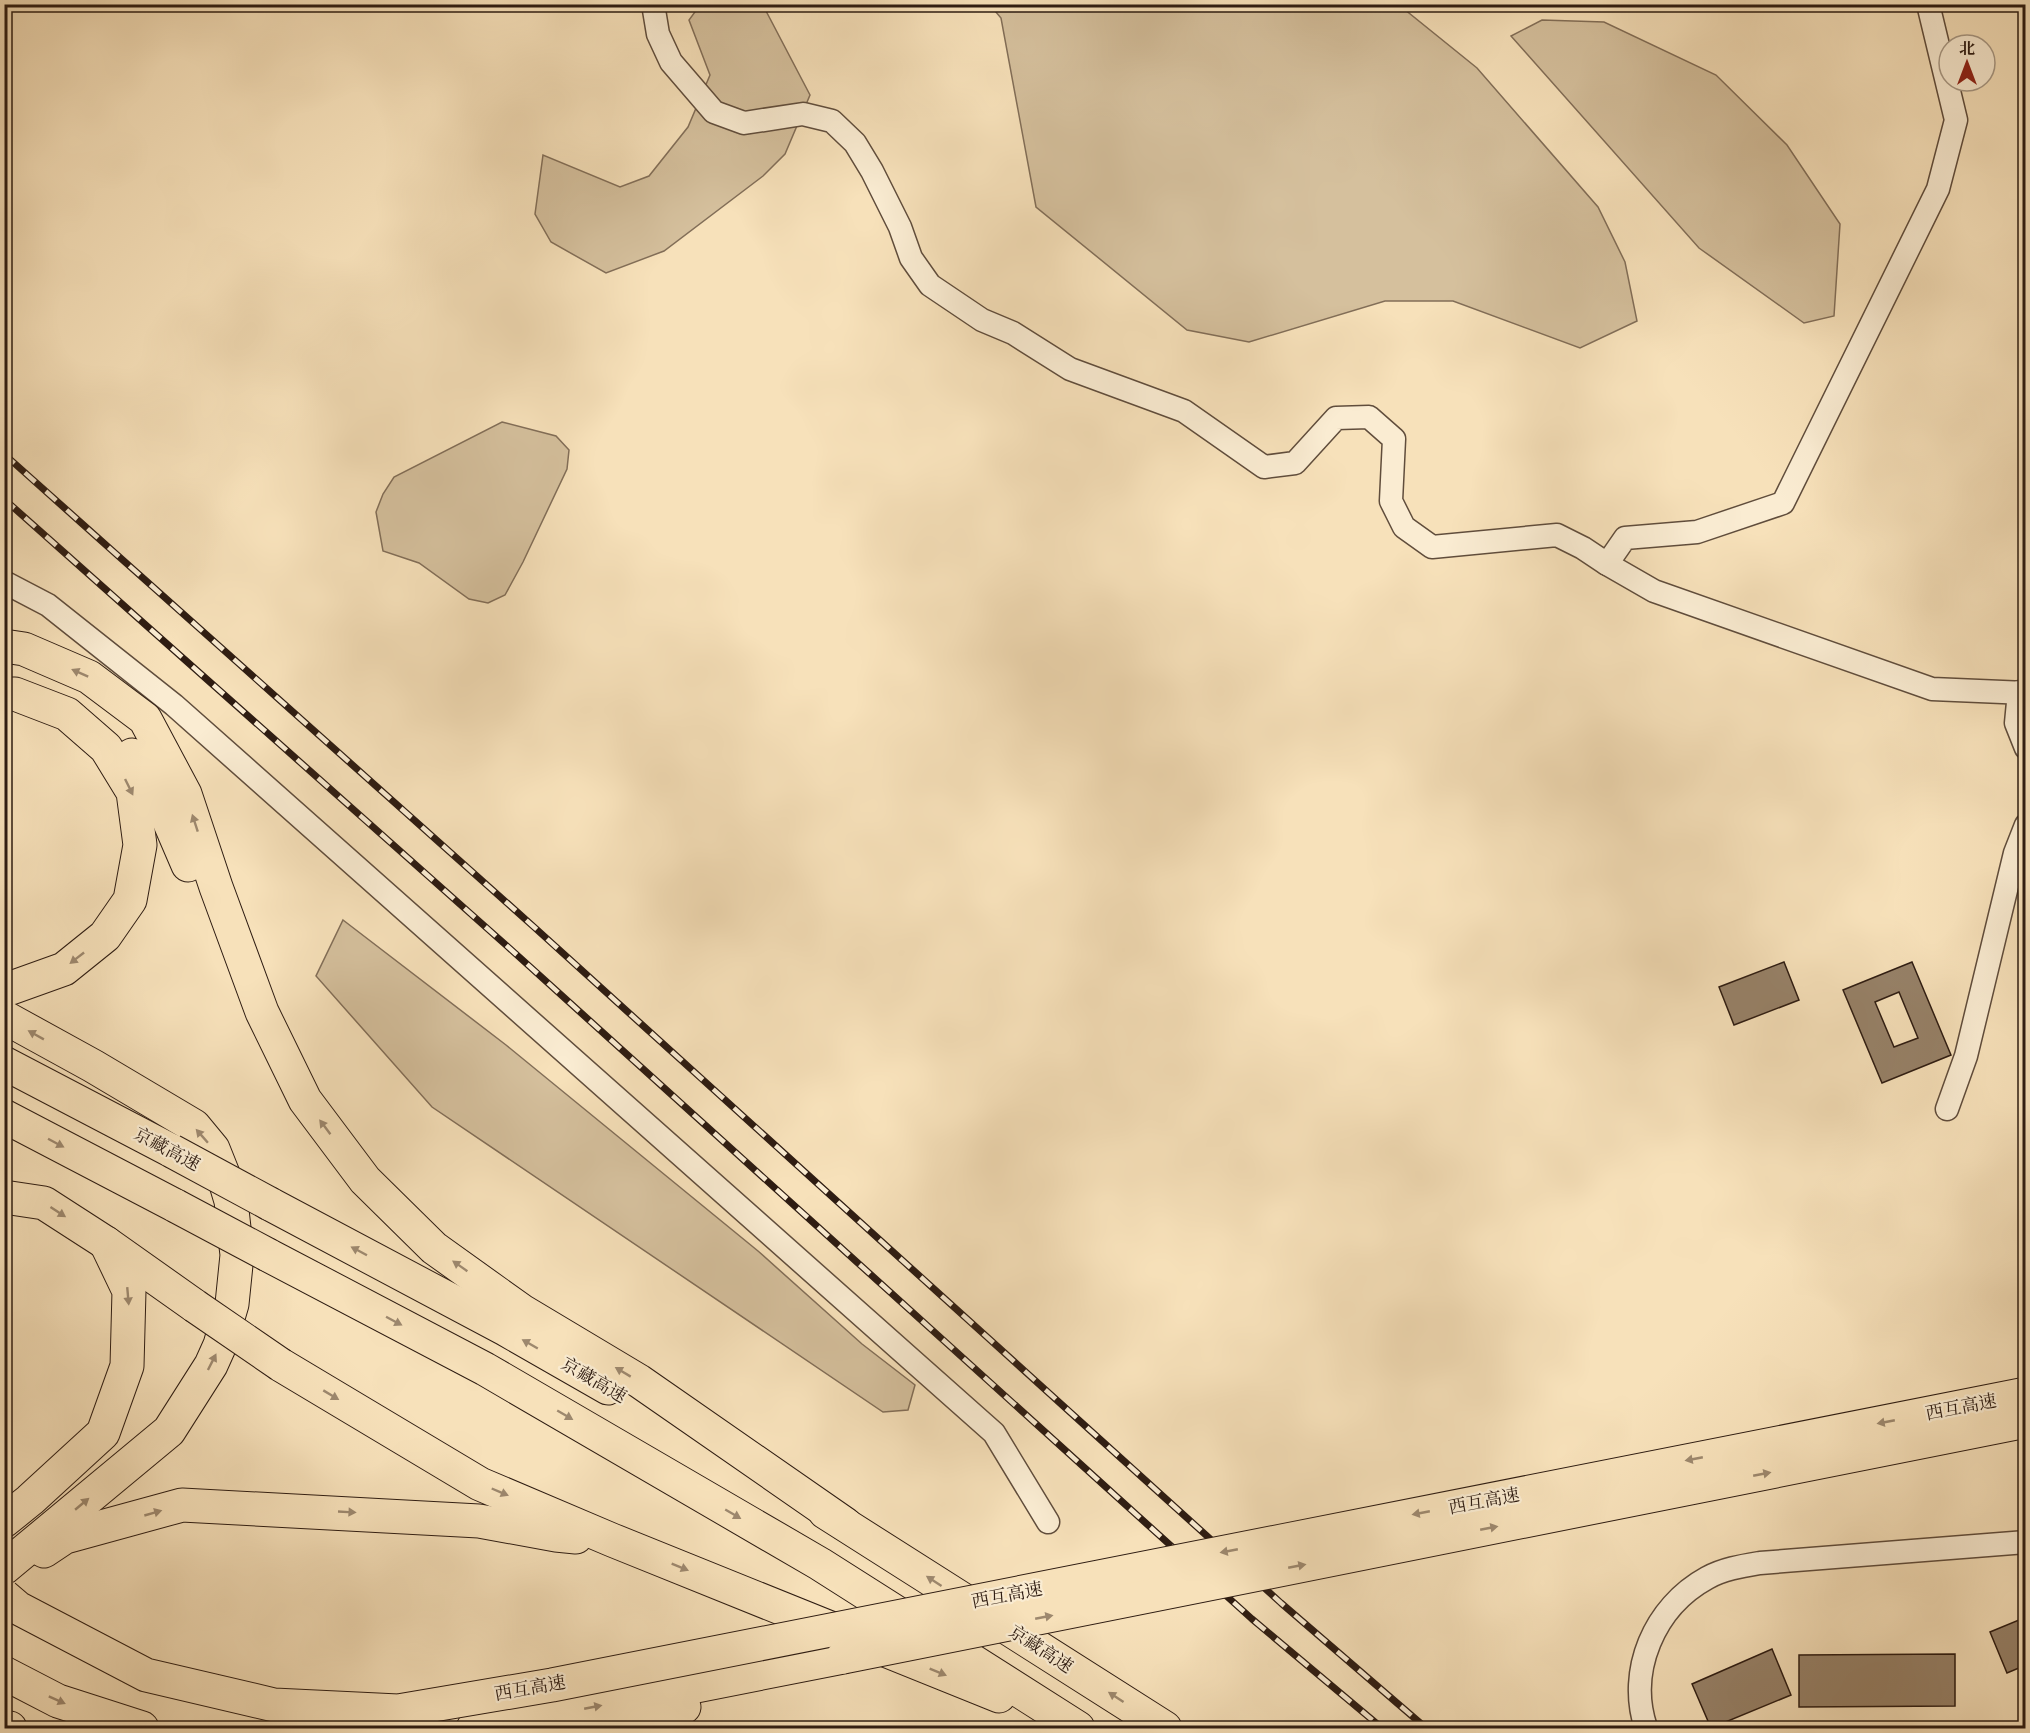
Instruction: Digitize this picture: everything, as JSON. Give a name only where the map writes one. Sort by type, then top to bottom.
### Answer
[{"type":"highway","points":[[4,646],[24,649],[89,677],[145,719],[185,794],[262,1012],[305,1100],[365,1180],[434,1248],[522,1311],[639,1381],[845,1524]]},
{"type":"highway","points":[[4,674],[96,716],[148,772],[192,873],[242,958]]},
{"type":"highway","points":[[4,694],[15,694],[67,714],[106,748],[133,792],[140,845],[130,900],[105,936],[64,969],[11,988],[4,988]]},
{"type":"highway","points":[[4,1017],[194,1126],[213,1149],[223,1174],[235,1227],[237,1255],[232,1304],[220,1345],[212,1365],[169,1431],[4,1568]]},
{"type":"highway","name":"京藏高速","points":[[4,1063],[505,1329],[845,1524],[1165,1728]]},
{"type":"highway","points":[[4,1116],[485,1369],[820,1564],[1076,1728]]},
{"type":"highway","points":[[4,1197],[44,1203],[106,1243],[281,1365],[480,1484],[612,1540],[1076,1728]]},
{"type":"highway","points":[[4,1521],[103,1433],[127,1366],[129,1291],[106,1243]]},
{"type":"highway","name":"西互高速","points":[[4,1596],[18,1608],[146,1675],[274,1705],[398,1711],[564,1683],[2025,1394]]},
{"type":"highway","name":"西互高速","points":[[843,1657],[2025,1421]]},
{"type":"highway","points":[[4,1576],[65,1537],[182,1505],[479,1521],[556,1535],[612,1540]]},
{"type":"highway","points":[[473,1728],[843,1657]]},
{"type":"highway","points":[[616,1728],[843,1657]]},
{"type":"highway","points":[[4,1673],[58,1701],[142,1728]]},
{"type":"highway","points":[[4,1727],[10,1728]]},
{"type":"street","points":[[653,4],[658,34],[671,62],[714,112],[744,123],[803,114],[832,121],[855,143],[872,171],[900,227],[911,258],[930,285],[982,320],[1013,333],[1070,369],[1184,411],[1264,467],[1295,463],[1336,418],[1369,417],[1394,439],[1391,501],[1404,527],[1432,547],[1557,535],[1654,591],[1932,689],[2022,692],[2016,723],[2025,748]]},
{"type":"street","points":[[1607,564],[1625,538],[1697,532],[1783,502],[1938,189],[1956,120],[1928,4]]},
{"type":"street","points":[[4,582],[48,605],[174,705],[994,1433],[1048,1522]]},
{"type":"street","points":[[1947,1109],[1966,1056],[2015,853],[2025,825]]},
{"type":"street","points":[[1646,1728],[1640,1701],[1640,1682],[1648,1644],[1666,1612],[1692,1587],[1708,1578],[1742,1566],[1760,1563],[2025,1542]]},
{"type":"shaded area","points":[[700,5],[756,5],[766,11],[810,95],[785,154],[763,176],[664,251],[606,273],[551,242],[535,214],[543,155],[620,187],[649,176],[688,127],[710,75],[689,20]]},
{"type":"shaded area","points":[[990,5],[1399,5],[1477,68],[1598,207],[1625,262],[1637,321],[1580,348],[1453,301],[1385,301],[1249,342],[1187,330],[1036,207],[1001,18]]},
{"type":"shaded area","points":[[1542,20],[1604,22],[1716,75],[1787,145],[1840,224],[1834,316],[1804,323],[1699,248],[1511,36]]},
{"type":"shaded area","points":[[502,422],[556,436],[569,450],[567,469],[523,562],[505,595],[488,603],[469,599],[419,563],[383,551],[376,512],[383,494],[394,477]]},
{"type":"shaded area","points":[[343,920],[506,1045],[758,1251],[862,1344],[915,1385],[908,1410],[883,1412],[432,1107],[316,976]]},
{"type":"building","points":[[1784,962],[1799,1000],[1734,1025],[1719,987]]},
{"type":"building","points":[[1912,962],[1951,1055],[1882,1083],[1843,990]],"holes":[[[1899,992],[1918,1038],[1894,1047],[1875,1002]]]},
{"type":"building","points":[[2026,1617],[2026,1665],[2007,1673],[1990,1632]]},
{"type":"building","points":[[1772,1649],[1791,1695],[1711,1728],[1692,1684]]},
{"type":"building","points":[[1955,1654],[1955,1706],[1799,1707],[1799,1655]]},
{"type":"railway","points":[[4,454],[534,927],[1281,1603],[1426,1728]]},
{"type":"railway","points":[[4,499],[507,946],[1252,1619],[1382,1728]]}]
